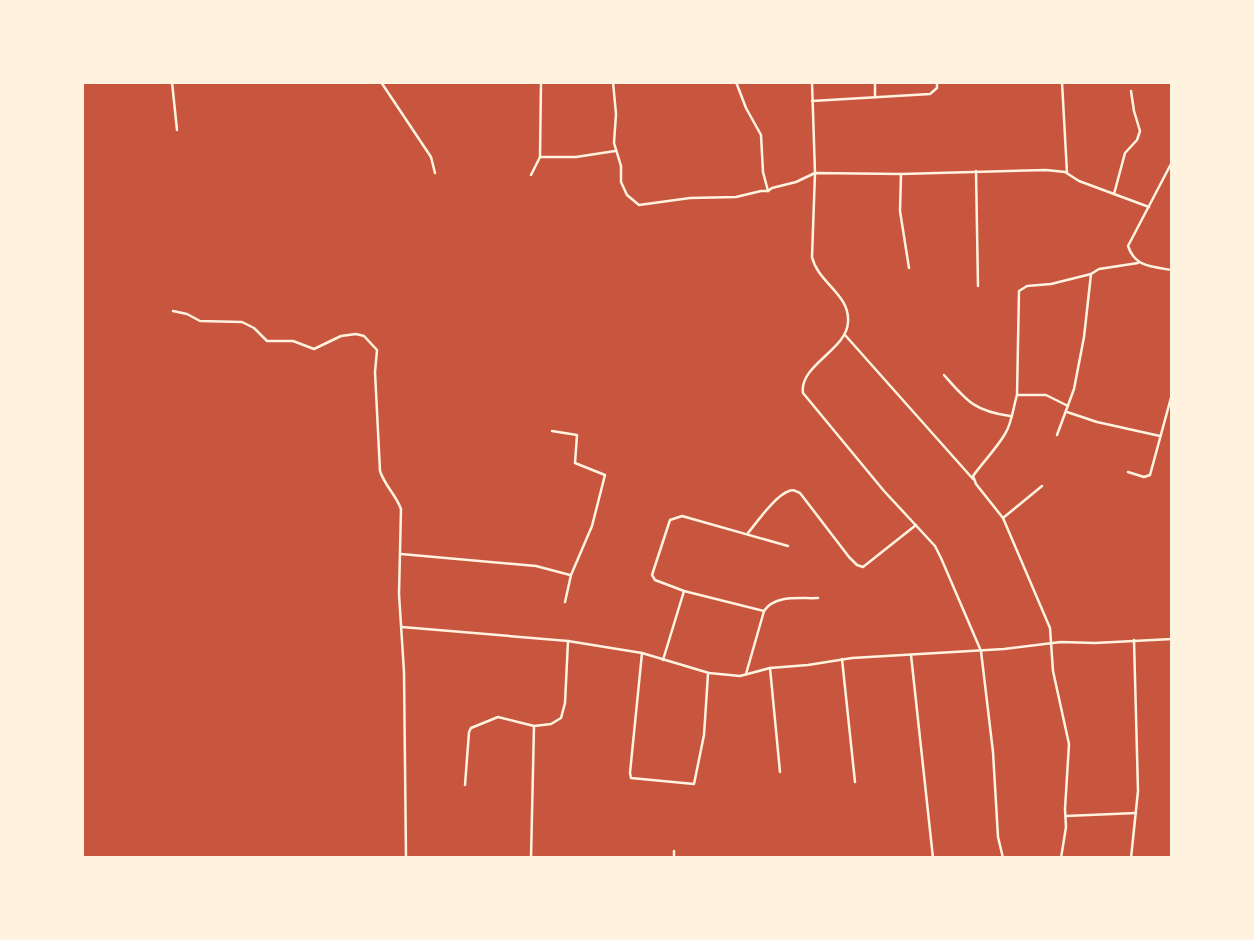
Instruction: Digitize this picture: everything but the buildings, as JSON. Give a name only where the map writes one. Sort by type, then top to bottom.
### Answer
[{"type":"street","points":[[172,82],[177,130]]},
{"type":"street","points":[[381,82],[430,157],[435,173]]},
{"type":"street","points":[[531,175],[540,157],[541,82]]},
{"type":"street","points":[[613,82],[615,151],[621,166],[623,188],[631,200],[639,205],[691,198],[736,197],[768,191],[815,173],[901,174],[1046,170],[1067,173],[1079,181],[1149,207]]},
{"type":"street","points":[[736,82],[761,135],[763,172],[768,191]]},
{"type":"street","points":[[812,82],[815,173],[812,257],[815,269],[845,302],[848,322],[845,335],[809,375],[802,388],[803,393],[884,491],[935,546],[942,558],[981,650],[1003,858]]},
{"type":"street","points":[[875,82],[875,97]]},
{"type":"street","points":[[812,101],[930,94],[937,88],[937,82]]},
{"type":"street","points":[[1062,82],[1067,173]]},
{"type":"street","points":[[1114,194],[1125,153],[1137,140],[1140,131],[1131,91]]},
{"type":"street","points":[[540,157],[576,157],[615,151]]},
{"type":"street","points":[[1172,162],[1128,246],[1138,262],[1172,270]]},
{"type":"street","points":[[976,171],[978,286]]},
{"type":"street","points":[[901,174],[900,211],[909,268]]},
{"type":"street","points":[[973,479],[1007,431],[1014,410],[1017,395],[1019,291],[1027,286],[1051,284],[1138,262]]},
{"type":"street","points":[[1057,435],[1067,412],[1084,337],[1091,274]]},
{"type":"street","points":[[173,311],[200,321],[242,322],[254,328],[267,341],[293,341],[308,349],[349,334],[364,336],[377,350],[375,372],[380,471],[385,486],[398,500],[401,509],[399,594],[402,627],[406,858]]},
{"type":"street","points":[[845,335],[973,479],[1003,518],[1050,628],[1053,671],[1069,744],[1061,858]]},
{"type":"street","points":[[944,375],[973,405],[991,414],[1010,416]]},
{"type":"street","points":[[1128,472],[1144,477],[1150,475],[1172,394]]},
{"type":"street","points":[[1017,395],[1046,395],[1068,406]]},
{"type":"street","points":[[1067,412],[1097,422],[1160,436]]},
{"type":"street","points":[[552,431],[577,435],[575,463],[605,475],[592,526],[571,575],[565,602]]},
{"type":"street","points":[[1003,518],[1042,485]]},
{"type":"street","points":[[748,533],[788,491],[800,493],[849,557],[863,567],[915,525]]},
{"type":"street","points":[[764,611],[684,591],[655,580],[652,575],[670,520],[682,516],[788,546]]},
{"type":"street","points":[[401,554],[536,566],[571,575]]},
{"type":"street","points":[[663,660],[684,591]]},
{"type":"street","points":[[746,674],[768,605],[780,600],[818,598]]},
{"type":"street","points":[[402,627],[568,641],[642,653],[709,673],[740,676],[770,668],[842,659],[1052,645],[1061,642],[1172,639]]},
{"type":"street","points":[[1131,858],[1138,791],[1134,640]]},
{"type":"street","points":[[465,785],[471,728],[498,716],[534,726],[551,724],[561,718],[565,703],[568,641]]},
{"type":"street","points":[[642,653],[631,778],[694,784],[704,735],[709,673]]},
{"type":"street","points":[[911,654],[933,858]]},
{"type":"street","points":[[842,659],[855,782]]},
{"type":"street","points":[[770,668],[780,772]]},
{"type":"street","points":[[531,858],[534,726]]},
{"type":"street","points":[[1066,816],[1136,813]]},
{"type":"street","points":[[674,851],[674,858]]}]
